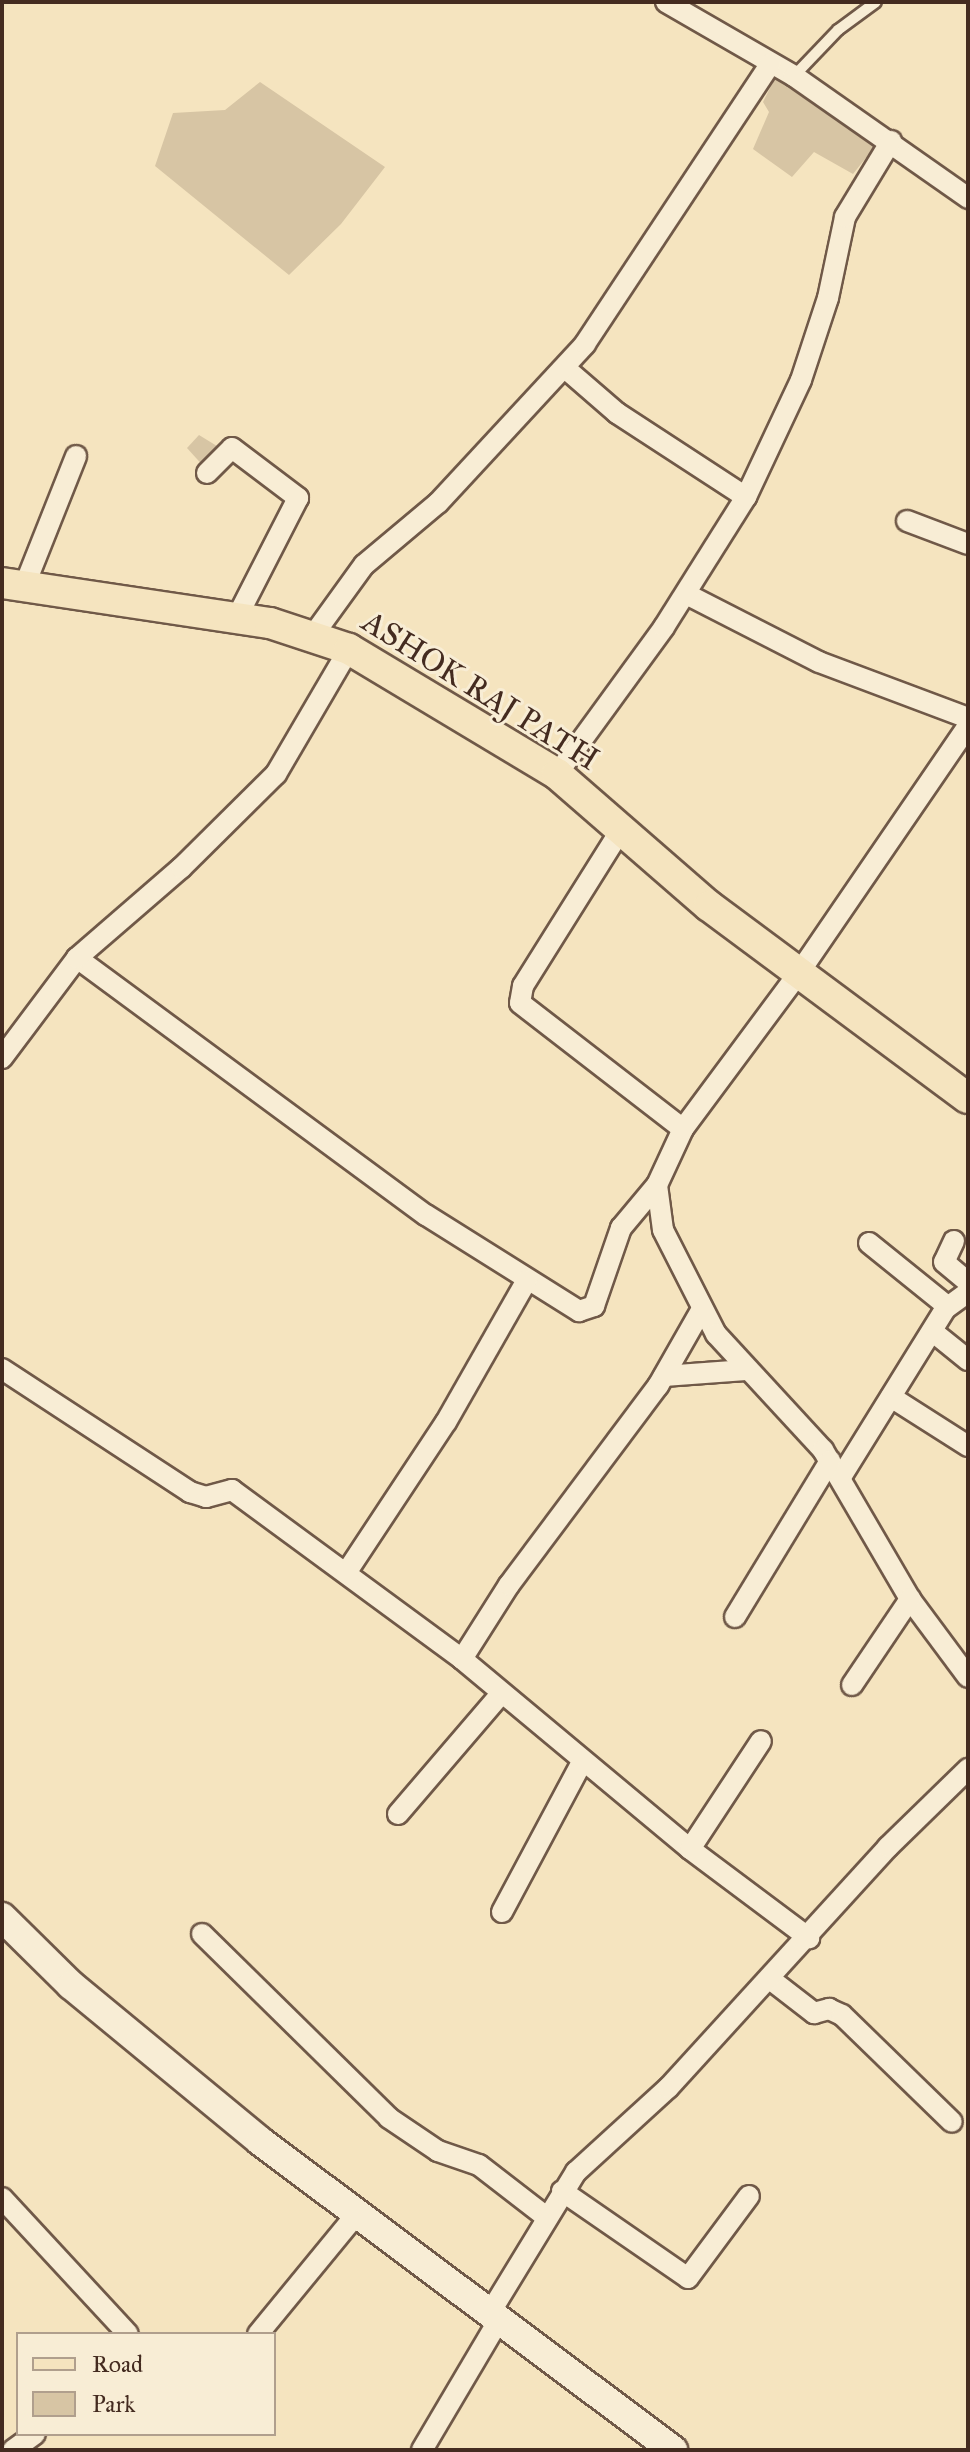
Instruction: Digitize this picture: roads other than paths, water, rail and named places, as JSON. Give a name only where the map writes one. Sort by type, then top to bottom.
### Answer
[{"type":"main road","name":"ASHOK RAJ PATH","points":[[13,585],[237,617],[314,634],[349,649],[557,774],[709,906],[968,1098]]},
{"type":"main road","points":[[2,1917],[71,1985],[355,2216],[673,2450]]},
{"type":"street","points":[[666,2],[794,76],[891,141],[968,198]]},
{"type":"street","points":[[314,634],[364,565],[422,519],[565,368],[642,265],[770,64]]},
{"type":"street","points":[[557,774],[686,594],[746,497],[801,380],[828,298],[845,217],[891,141]]},
{"type":"street","points":[[565,368],[617,413],[746,497]]},
{"type":"street","points":[[207,473],[232,448],[298,498],[237,617]]},
{"type":"street","points":[[13,585],[76,456]]},
{"type":"street","points":[[907,521],[968,544]]},
{"type":"street","points":[[686,594],[819,662],[968,718]]},
{"type":"street","points":[[2,1058],[77,958],[181,868],[276,774],[349,649]]},
{"type":"street","points":[[77,958],[426,1215],[579,1311],[594,1306],[625,1220],[657,1185],[683,1129],[798,974],[968,726]]},
{"type":"street","points":[[622,828],[523,986],[520,1003],[683,1129]]},
{"type":"street","points":[[657,1185],[663,1230],[702,1309],[746,1370],[836,1469],[910,1599],[968,1677]]},
{"type":"street","points":[[954,1241],[944,1262],[968,1282]]},
{"type":"street","points":[[869,1243],[947,1306]]},
{"type":"street","points":[[346,1573],[446,1422],[527,1280]]},
{"type":"street","points":[[735,1617],[836,1469],[891,1397],[947,1306],[968,1292]]},
{"type":"street","points":[[462,1659],[509,1585],[664,1376],[702,1309]]},
{"type":"street","points":[[932,1331],[968,1360]]},
{"type":"street","points":[[2,1369],[190,1492],[206,1497],[232,1490],[462,1659],[690,1849],[809,1938]]},
{"type":"street","points":[[664,1376],[746,1370]]},
{"type":"street","points":[[891,1397],[968,1446]]},
{"type":"street","points":[[852,1685],[910,1599]]},
{"type":"street","points":[[398,1814],[501,1694]]},
{"type":"street","points":[[690,1849],[761,1741]]},
{"type":"street","points":[[502,1912],[582,1762]]},
{"type":"street","points":[[422,2450],[545,2216],[562,2191],[809,1938],[888,1847],[968,1769]]},
{"type":"street","points":[[202,1934],[389,2118],[438,2151],[479,2165],[545,2216]]},
{"type":"street","points":[[770,1979],[814,2013],[835,2010],[952,2122]]},
{"type":"street","points":[[562,2191],[688,2278],[749,2196]]},
{"type":"street","points":[[2,2198],[126,2332]]},
{"type":"street","points":[[260,2332],[355,2216]]},
{"type":"street","points":[[13,2450],[32,2436]]},
{"type":"lane","points":[[794,76],[838,30],[876,2]]}]
